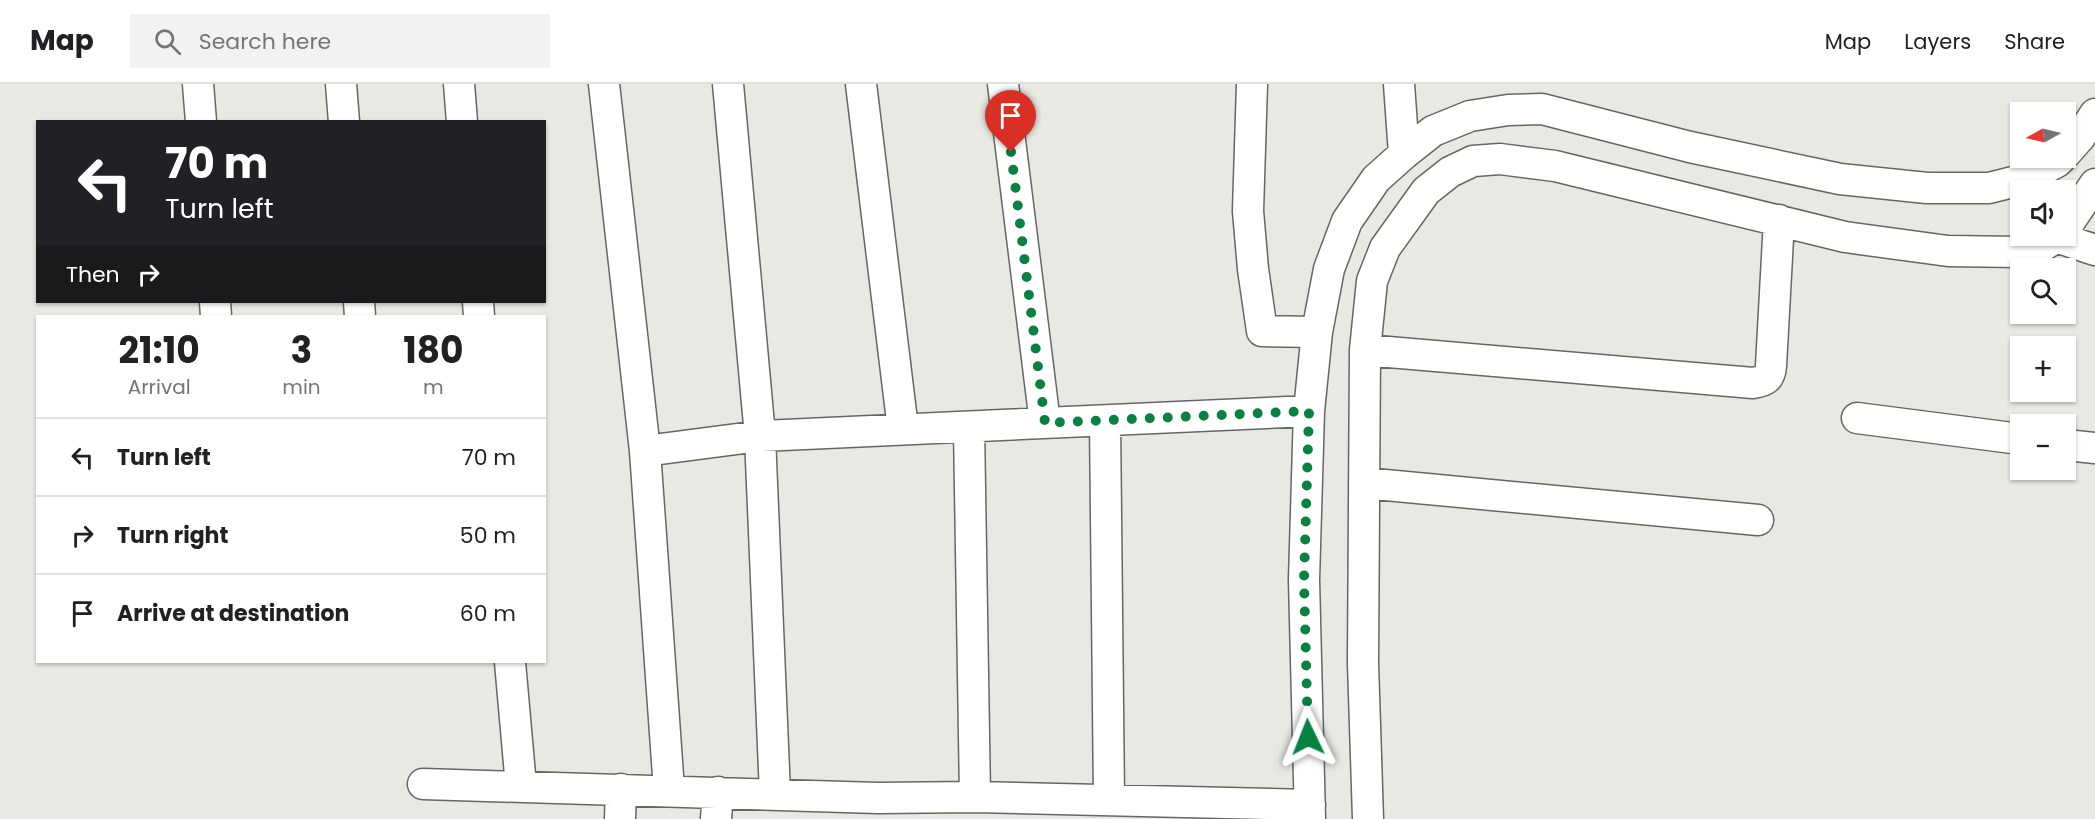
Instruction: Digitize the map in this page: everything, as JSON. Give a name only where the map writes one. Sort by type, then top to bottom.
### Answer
[{"type":"street","points":[[198,84],[201,120]]},
{"type":"street","points":[[341,84],[344,120]]},
{"type":"street","points":[[459,84],[462,120]]},
{"type":"street","points":[[604,84],[645,451],[669,790]]},
{"type":"street","points":[[728,84],[760,436],[775,794]]},
{"type":"street","points":[[861,84],[903,429]]},
{"type":"street","points":[[1003,84],[1045,423]]},
{"type":"street","points":[[1252,84],[1248,212],[1252,269],[1262,331],[1317,332]]},
{"type":"street","points":[[1399,84],[1404,154]]},
{"type":"street","points":[[423,784],[669,790],[717,805],[775,794],[877,808],[989,805],[1310,812],[1304,580],[1309,411],[1317,332],[1329,269],[1347,221],[1376,180],[1404,154],[1433,131],[1470,116],[1508,110],[1531,97],[1542,109],[1690,147],[1840,179],[1927,188],[1989,188],[2025,179],[2046,168]]},
{"type":"street","points":[[2076,142],[2095,114]]},
{"type":"street","points":[[1368,819],[1364,663],[1365,350],[1372,281],[1385,248],[1426,191],[1450,172],[1473,161],[1500,159],[1556,166],[1845,237],[1948,250],[2019,252],[2042,246]]},
{"type":"street","points":[[2076,211],[2095,184]]},
{"type":"street","points":[[1365,350],[1753,383],[1764,381],[1770,375],[1771,366],[1779,220]]},
{"type":"street","points":[[2076,241],[2095,250]]},
{"type":"street","points":[[645,451],[760,436],[1309,411]]},
{"type":"street","points":[[1857,418],[2010,438]]},
{"type":"street","points":[[1105,421],[1124,807]]},
{"type":"street","points":[[969,427],[989,805]]},
{"type":"street","points":[[2076,446],[2095,448]]},
{"type":"street","points":[[1365,483],[1758,520]]},
{"type":"street","points":[[510,663],[521,786]]},
{"type":"street","points":[[620,819],[621,789]]},
{"type":"route","points":[[1011,152],[1045,423],[1309,411],[1304,580],[1308,737]]}]
